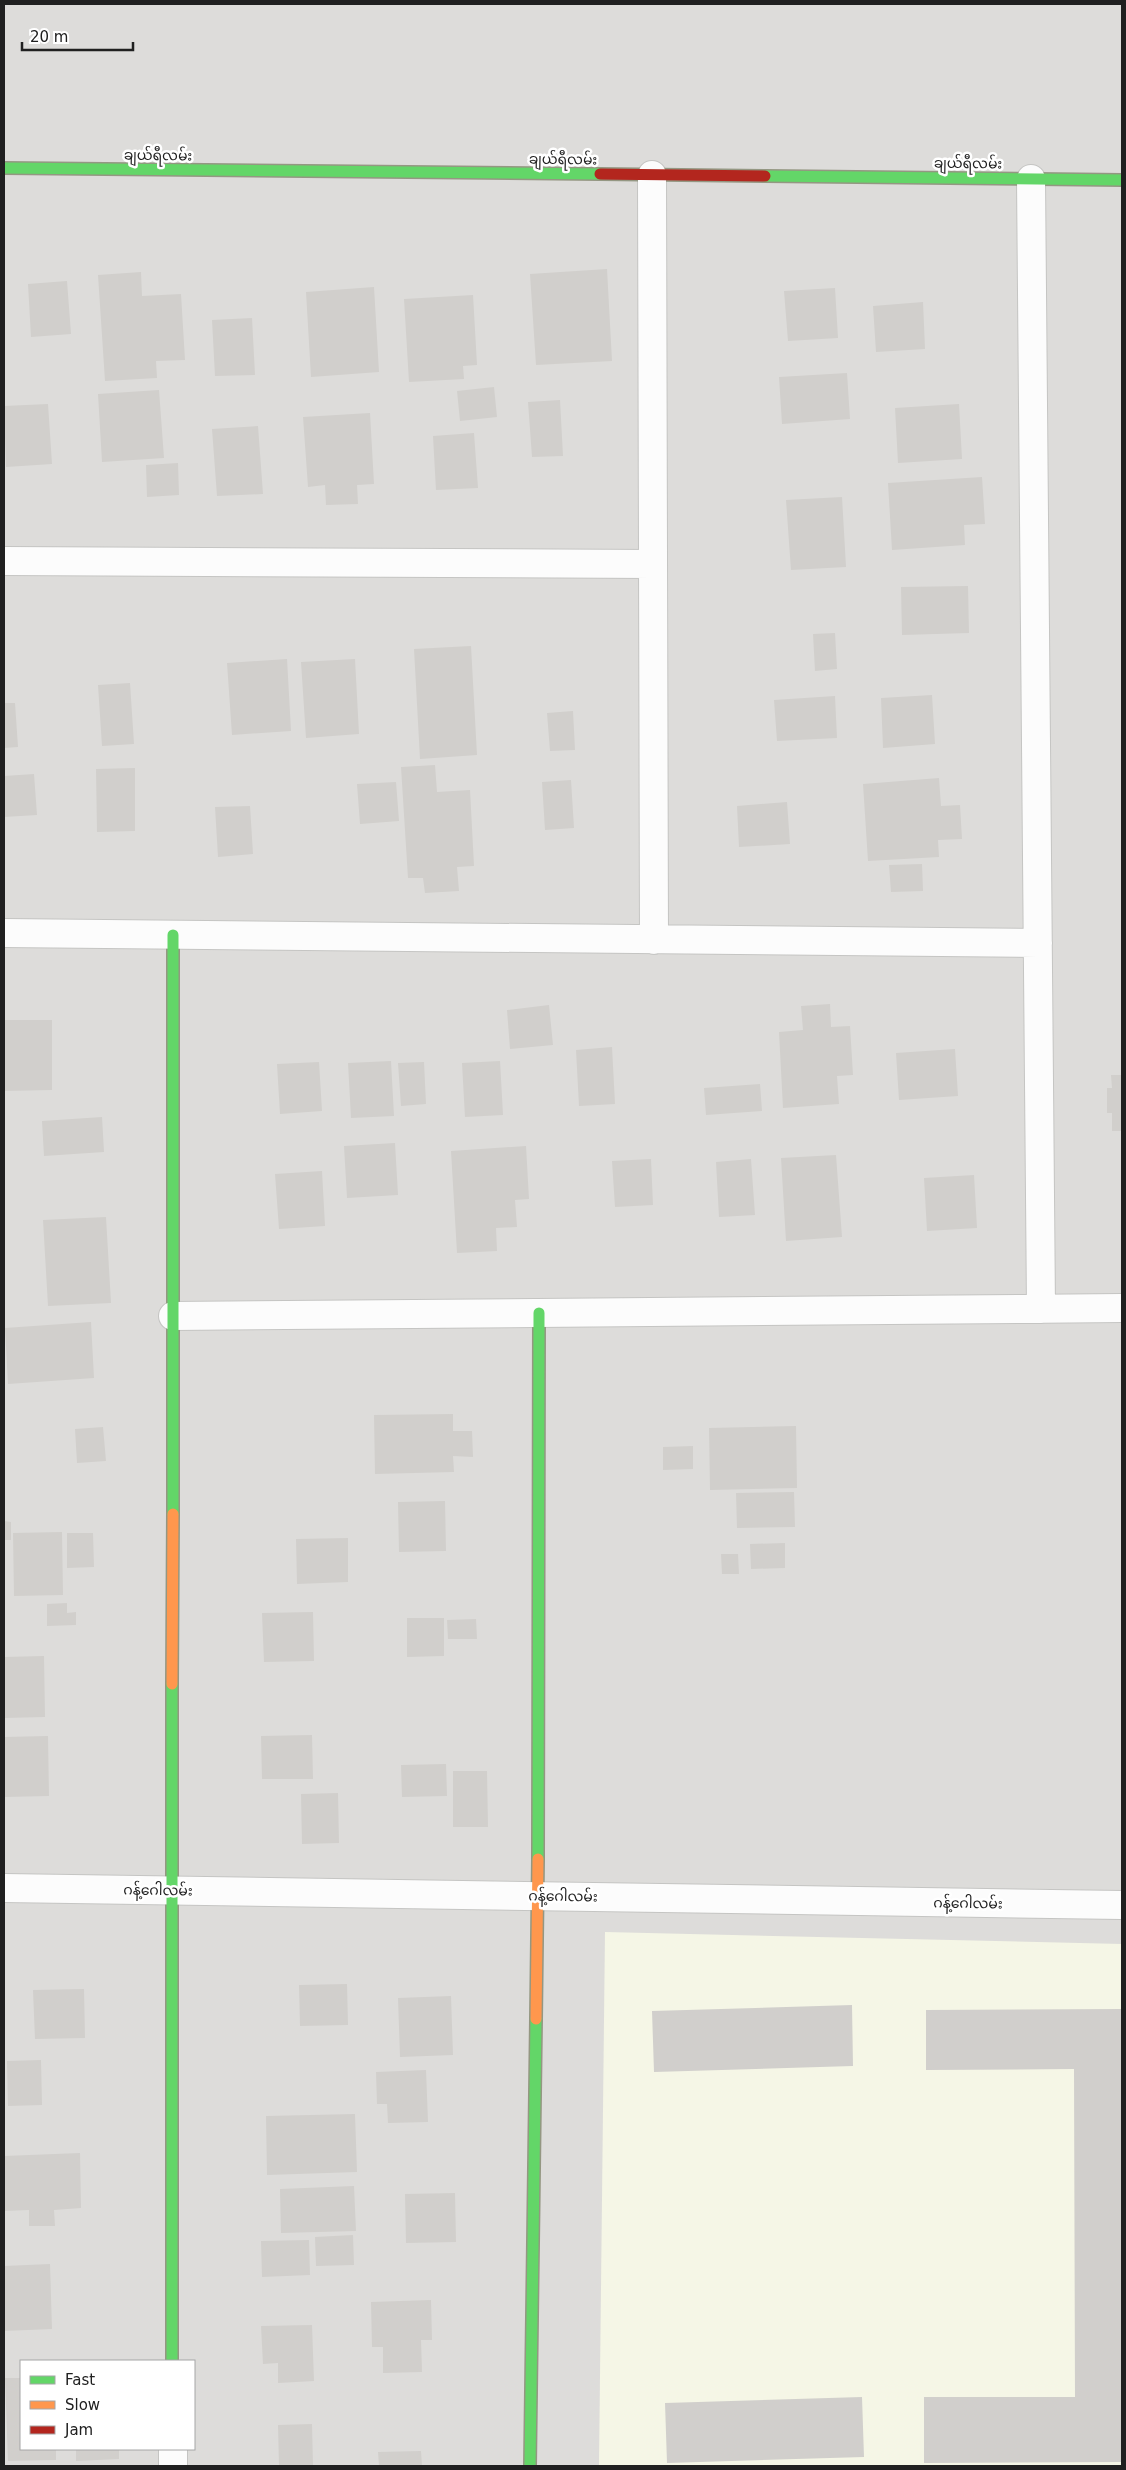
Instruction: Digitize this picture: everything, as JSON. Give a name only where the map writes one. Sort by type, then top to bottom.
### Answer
[{"type":"street","name":"ချယ်ရီလမ်း","points":[[4,168],[1122,180]]},
{"type":"street","points":[[652,175],[654,940]]},
{"type":"street","points":[[1030,179],[1041,1309]]},
{"type":"street","points":[[4,561],[653,564]]},
{"type":"street","points":[[4,933],[1038,943]]},
{"type":"street","points":[[172,2360],[173,935]]},
{"type":"street","points":[[172,1316],[1122,1308]]},
{"type":"street","points":[[530,2466],[538,1896],[539,1313]]},
{"type":"street","name":"ဂန့်ဂေါလမ်း","points":[[4,1888],[1122,1905]]},
{"type":"street","points":[[172,2450],[172,2466]]},
{"type":"shaded area","points":[[4,4],[1122,4],[1122,2466],[4,2466]]},
{"type":"shaded area","points":[[605,1932],[1122,1944],[1122,2466],[599,2466]]},
{"type":"building","points":[[607,269],[612,361],[536,365],[530,274]]},
{"type":"building","points":[[141,272],[142,296],[181,294],[185,360],[156,361],[157,378],[105,381],[98,275]]},
{"type":"building","points":[[67,281],[71,334],[31,337],[28,284]]},
{"type":"building","points":[[374,287],[379,372],[311,377],[306,292]]},
{"type":"building","points":[[835,288],[838,338],[788,341],[784,291]]},
{"type":"building","points":[[473,295],[477,365],[463,366],[464,379],[409,382],[404,299]]},
{"type":"building","points":[[923,302],[925,349],[876,352],[873,306]]},
{"type":"building","points":[[252,318],[255,375],[215,376],[212,320]]},
{"type":"building","points":[[847,373],[850,419],[782,424],[779,377]]},
{"type":"building","points":[[494,387],[497,417],[460,421],[457,391]]},
{"type":"building","points":[[159,390],[164,458],[102,462],[98,394]]},
{"type":"building","points":[[560,400],[563,456],[532,457],[528,402]]},
{"type":"building","points":[[48,404],[52,464],[6,467],[4,406]]},
{"type":"building","points":[[959,404],[962,459],[898,463],[895,408]]},
{"type":"building","points":[[370,413],[374,484],[357,485],[358,504],[326,505],[325,485],[308,487],[303,417]]},
{"type":"building","points":[[258,426],[263,494],[217,496],[212,429]]},
{"type":"building","points":[[474,433],[478,488],[436,490],[433,436]]},
{"type":"building","points":[[178,463],[179,495],[147,497],[146,465]]},
{"type":"building","points":[[982,477],[985,524],[964,525],[965,545],[892,550],[888,483]]},
{"type":"building","points":[[842,497],[846,567],[791,570],[786,500]]},
{"type":"building","points":[[968,586],[969,633],[902,635],[901,587]]},
{"type":"building","points":[[835,633],[837,669],[815,671],[813,634]]},
{"type":"building","points":[[471,646],[477,755],[420,759],[414,649]]},
{"type":"building","points":[[287,659],[291,731],[232,735],[227,663]]},
{"type":"building","points":[[355,659],[359,734],[306,738],[301,662]]},
{"type":"building","points":[[130,683],[134,744],[102,746],[98,685]]},
{"type":"building","points":[[932,695],[935,744],[883,748],[881,698]]},
{"type":"building","points":[[835,696],[837,738],[777,741],[774,700]]},
{"type":"building","points":[[4,703],[15,703],[18,747],[4,748]]},
{"type":"building","points":[[573,711],[575,750],[550,751],[547,713]]},
{"type":"building","points":[[435,765],[437,792],[470,790],[474,866],[457,867],[459,891],[425,893],[423,878],[408,878],[401,767]]},
{"type":"building","points":[[135,768],[135,831],[97,832],[96,769]]},
{"type":"building","points":[[34,774],[37,815],[4,817],[4,776]]},
{"type":"building","points":[[939,778],[941,806],[960,805],[962,839],[938,840],[939,857],[868,861],[863,784]]},
{"type":"building","points":[[571,780],[574,828],[545,830],[542,782]]},
{"type":"building","points":[[396,782],[399,821],[360,824],[357,784]]},
{"type":"building","points":[[787,802],[790,844],[739,847],[737,806]]},
{"type":"building","points":[[250,806],[253,854],[218,857],[215,807]]},
{"type":"building","points":[[922,864],[923,891],[891,892],[889,865]]},
{"type":"building","points":[[830,1004],[831,1027],[850,1026],[853,1075],[837,1076],[839,1104],[783,1108],[779,1032],[803,1030],[801,1006]]},
{"type":"building","points":[[549,1005],[553,1045],[510,1049],[507,1010]]},
{"type":"building","points":[[4,1020],[52,1020],[52,1090],[4,1091]]},
{"type":"building","points":[[612,1047],[615,1104],[579,1106],[576,1050]]},
{"type":"building","points":[[955,1049],[958,1096],[899,1100],[896,1053]]},
{"type":"building","points":[[391,1061],[394,1116],[351,1118],[348,1063]]},
{"type":"building","points":[[500,1061],[503,1115],[465,1117],[462,1063]]},
{"type":"building","points":[[319,1062],[322,1111],[280,1114],[277,1064]]},
{"type":"building","points":[[424,1062],[426,1104],[401,1106],[398,1063]]},
{"type":"building","points":[[1111,1075],[1122,1075],[1122,1131],[1112,1131],[1112,1113],[1107,1113],[1107,1088],[1112,1088]]},
{"type":"building","points":[[760,1084],[762,1111],[706,1115],[704,1088]]},
{"type":"building","points":[[102,1117],[104,1152],[44,1156],[42,1121]]},
{"type":"building","points":[[395,1143],[398,1195],[347,1198],[344,1146]]},
{"type":"building","points":[[526,1146],[529,1199],[515,1200],[517,1227],[496,1228],[497,1251],[457,1253],[451,1151]]},
{"type":"building","points":[[836,1155],[842,1237],[786,1241],[781,1158]]},
{"type":"building","points":[[651,1159],[653,1205],[615,1207],[612,1161]]},
{"type":"building","points":[[751,1159],[755,1215],[719,1217],[716,1162]]},
{"type":"building","points":[[322,1171],[325,1226],[279,1229],[275,1174]]},
{"type":"building","points":[[974,1175],[977,1228],[927,1231],[924,1178]]},
{"type":"building","points":[[106,1217],[111,1303],[48,1306],[43,1220]]},
{"type":"building","points":[[91,1322],[94,1378],[8,1384],[5,1328]]},
{"type":"building","points":[[453,1414],[453,1431],[472,1431],[473,1457],[453,1456],[454,1472],[375,1474],[374,1415]]},
{"type":"building","points":[[796,1426],[797,1488],[710,1490],[709,1428]]},
{"type":"building","points":[[103,1427],[106,1461],[77,1463],[75,1429]]},
{"type":"building","points":[[693,1446],[693,1469],[663,1470],[663,1447]]},
{"type":"building","points":[[794,1492],[795,1527],[737,1528],[736,1493]]},
{"type":"building","points":[[445,1501],[446,1551],[399,1552],[398,1502]]},
{"type":"building","points":[[4,1521],[11,1522],[11,1540],[4,1540]]},
{"type":"building","points":[[62,1532],[63,1595],[14,1596],[13,1533]]},
{"type":"building","points":[[67,1533],[93,1533],[94,1567],[67,1568]]},
{"type":"building","points":[[348,1538],[348,1582],[297,1584],[296,1539]]},
{"type":"building","points":[[785,1543],[785,1568],[751,1569],[750,1544]]},
{"type":"building","points":[[721,1554],[738,1554],[739,1574],[722,1574]]},
{"type":"building","points":[[67,1603],[67,1613],[76,1612],[76,1625],[47,1626],[47,1604]]},
{"type":"building","points":[[313,1612],[314,1661],[264,1662],[262,1613]]},
{"type":"building","points":[[407,1618],[444,1618],[444,1656],[407,1657]]},
{"type":"building","points":[[476,1619],[477,1639],[448,1639],[447,1620]]},
{"type":"building","points":[[44,1656],[45,1717],[4,1718],[4,1657]]},
{"type":"building","points":[[312,1735],[313,1779],[262,1779],[261,1736]]},
{"type":"building","points":[[48,1736],[49,1796],[4,1797],[4,1737]]},
{"type":"building","points":[[446,1764],[447,1796],[402,1797],[401,1765]]},
{"type":"building","points":[[453,1771],[487,1771],[488,1827],[453,1827]]},
{"type":"building","points":[[338,1793],[339,1843],[302,1844],[301,1794]]},
{"type":"building","points":[[347,1984],[348,2025],[300,2026],[299,1985]]},
{"type":"building","points":[[84,1989],[85,2038],[35,2039],[33,1990]]},
{"type":"building","points":[[451,1996],[453,2055],[400,2057],[398,1998]]},
{"type":"building","points":[[852,2005],[853,2066],[654,2072],[652,2011]]},
{"type":"building","points":[[1122,2009],[1122,2462],[924,2463],[924,2397],[1075,2397],[1074,2069],[926,2070],[926,2010]]},
{"type":"building","points":[[41,2060],[42,2105],[8,2106],[7,2061]]},
{"type":"building","points":[[426,2070],[428,2122],[388,2123],[387,2104],[377,2104],[376,2072]]},
{"type":"building","points":[[355,2114],[357,2172],[267,2175],[266,2116]]},
{"type":"building","points":[[80,2153],[81,2208],[54,2210],[55,2226],[29,2226],[29,2210],[4,2211],[4,2156]]},
{"type":"building","points":[[354,2186],[356,2231],[281,2233],[280,2189]]},
{"type":"building","points":[[455,2193],[456,2242],[406,2243],[405,2194]]},
{"type":"building","points":[[353,2235],[354,2265],[316,2266],[315,2237]]},
{"type":"building","points":[[309,2240],[310,2275],[262,2277],[261,2241]]},
{"type":"building","points":[[50,2264],[52,2329],[4,2331],[4,2266]]},
{"type":"building","points":[[431,2300],[432,2340],[421,2340],[422,2372],[383,2373],[383,2347],[372,2347],[371,2302]]},
{"type":"building","points":[[312,2325],[314,2381],[278,2383],[278,2363],[263,2364],[261,2326]]},
{"type":"building","points":[[5,2378],[20,2378],[20,2450],[56,2450],[56,2460],[8,2461]]},
{"type":"building","points":[[862,2397],[864,2457],[667,2463],[665,2403]]},
{"type":"building","points":[[312,2424],[313,2466],[279,2466],[278,2425]]},
{"type":"building","points":[[76,2450],[119,2450],[119,2459],[76,2461]]},
{"type":"building","points":[[421,2451],[422,2466],[379,2466],[378,2452]]},
{"type":"traffic: fast","points":[[4,168],[600,174]]},
{"type":"traffic: fast","points":[[765,176],[1122,180]]},
{"type":"traffic: fast","points":[[173,935],[173,1514]]},
{"type":"traffic: fast","points":[[538,1859],[539,1313]]},
{"type":"traffic: fast","points":[[172,1684],[172,2360]]},
{"type":"traffic: fast","points":[[530,2466],[536,2019]]},
{"type":"traffic: slow","points":[[172,1684],[173,1514]]},
{"type":"traffic: slow","points":[[536,2019],[538,1859]]},
{"type":"traffic: jam","points":[[600,174],[765,176]]}]
